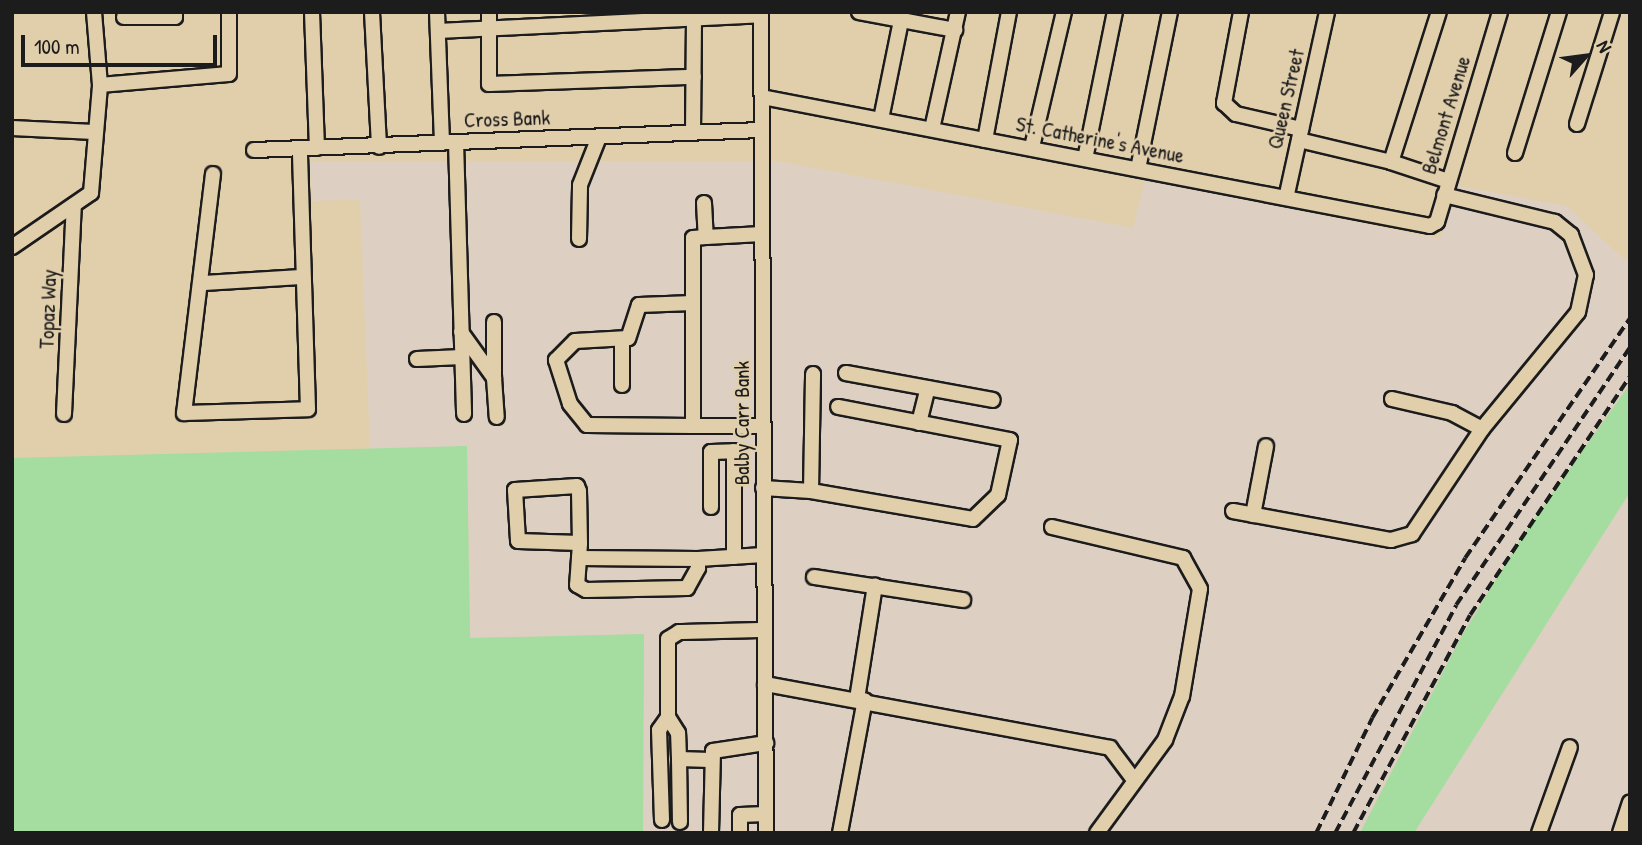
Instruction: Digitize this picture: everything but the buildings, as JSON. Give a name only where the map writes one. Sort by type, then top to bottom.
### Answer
[{"type":"street","points":[[12,247],[91,193],[94,132],[100,86],[94,12]]},
{"type":"street","points":[[124,17],[175,18],[175,12]]},
{"type":"street","points":[[100,86],[229,74],[229,12]]},
{"type":"street","points":[[312,12],[317,148]]},
{"type":"street","points":[[372,12],[379,147]]},
{"type":"street","points":[[437,12],[449,143],[464,414]]},
{"type":"street","points":[[859,12],[955,30]]},
{"type":"street","points":[[932,129],[958,12]]},
{"type":"street","points":[[985,140],[1009,12]]},
{"type":"street","points":[[1032,148],[1064,12]]},
{"type":"street","points":[[1085,159],[1115,12]]},
{"type":"street","points":[[1138,169],[1170,12]]},
{"type":"street","points":[[1233,511],[1403,538],[1482,429],[1578,312],[1586,275],[1572,235],[1555,222],[1446,188],[1391,162],[1236,114],[1224,103],[1241,12]]},
{"type":"street","name":"Queen Street","points":[[1287,194],[1327,12]]},
{"type":"street","points":[[1391,162],[1439,12]]},
{"type":"street","name":"Belmont Avenue","points":[[1430,226],[1437,222],[1500,12]]},
{"type":"street","points":[[1515,153],[1559,12]]},
{"type":"street","points":[[1577,124],[1612,12]]},
{"type":"street","points":[[438,31],[489,20],[761,14]]},
{"type":"street","name":"Balby Carr Bank","points":[[761,14],[764,555],[762,630],[766,833]]},
{"type":"street","points":[[692,133],[694,16]]},
{"type":"street","points":[[489,20],[492,85],[694,77]]},
{"type":"street","points":[[881,119],[901,21]]},
{"type":"street","name":"St. Catherine's Avenue","points":[[762,97],[1138,169],[1287,194],[1430,226]]},
{"type":"street","points":[[12,128],[94,132]]},
{"type":"street","name":"Cross Bank","points":[[254,150],[761,130]]},
{"type":"street","points":[[579,239],[580,186],[598,137]]},
{"type":"street","points":[[212,174],[204,283],[184,413],[308,409],[300,150]]},
{"type":"street","points":[[704,203],[706,237]]},
{"type":"street","name":"Topaz Way","points":[[64,415],[74,205]]},
{"type":"street","points":[[693,426],[693,238],[762,234]]},
{"type":"street","points":[[204,283],[302,277]]},
{"type":"street","points":[[693,303],[639,305],[633,334],[622,340],[575,341],[560,352],[564,391],[577,415],[595,426],[763,426]]},
{"type":"street","points":[[494,322],[497,417]]},
{"type":"street","points":[[461,332],[494,378]]},
{"type":"street","points":[[622,340],[622,385]]},
{"type":"street","points":[[417,359],[462,357]]},
{"type":"street","points":[[846,373],[993,400]]},
{"type":"street","points":[[811,491],[813,374]]},
{"type":"street","points":[[919,423],[928,388]]},
{"type":"street","points":[[1392,399],[1452,413],[1482,429]]},
{"type":"street","points":[[763,488],[811,491],[955,518],[985,514],[998,495],[1010,440],[838,407]]},
{"type":"street","points":[[1253,515],[1266,446]]},
{"type":"street","points":[[711,507],[711,452],[734,451],[734,557]]},
{"type":"street","points":[[698,559],[696,580],[687,588],[586,590],[577,585],[579,551],[577,486],[515,490],[518,541],[579,551],[698,559],[764,555]]},
{"type":"street","points":[[1052,527],[1165,552],[1183,558],[1195,571],[1199,615],[1182,696],[1165,740],[1132,777],[1097,833]]},
{"type":"street","points":[[814,577],[963,600]]},
{"type":"street","points":[[840,833],[875,585]]},
{"type":"street","points":[[662,820],[659,730],[668,717],[671,635],[762,630]]},
{"type":"street","points":[[765,684],[861,699],[1110,748],[1132,777]]},
{"type":"street","points":[[668,717],[678,733],[680,822]]},
{"type":"street","points":[[711,833],[710,760],[721,747],[766,743]]},
{"type":"street","points":[[1539,833],[1570,747]]},
{"type":"street","points":[[679,759],[710,760]]},
{"type":"street","points":[[1620,833],[1630,803]]},
{"type":"street","points":[[740,833],[740,815],[766,814]]},
{"type":"shaded area","points":[[309,161],[777,161],[1133,228],[1145,179],[1440,239],[1458,186],[1566,206],[1625,260],[1630,255],[1630,384],[1524,533],[1460,639],[1360,833],[643,833],[644,634],[470,638],[467,447],[370,450],[360,199],[313,201]]},
{"type":"shaded area","points":[[1630,492],[1630,833],[1414,833],[1447,776]]},
{"type":"green space","points":[[1630,384],[1630,492],[1414,833],[1360,833],[1460,639],[1524,533]]},
{"type":"green space","points":[[467,446],[470,638],[644,634],[643,833],[12,833],[12,458]]},
{"type":"railway","points":[[1316,833],[1372,718],[1465,558],[1630,318]]},
{"type":"railway","points":[[1335,833],[1456,605],[1630,347]]},
{"type":"railway","points":[[1353,833],[1470,615],[1630,376]]}]
